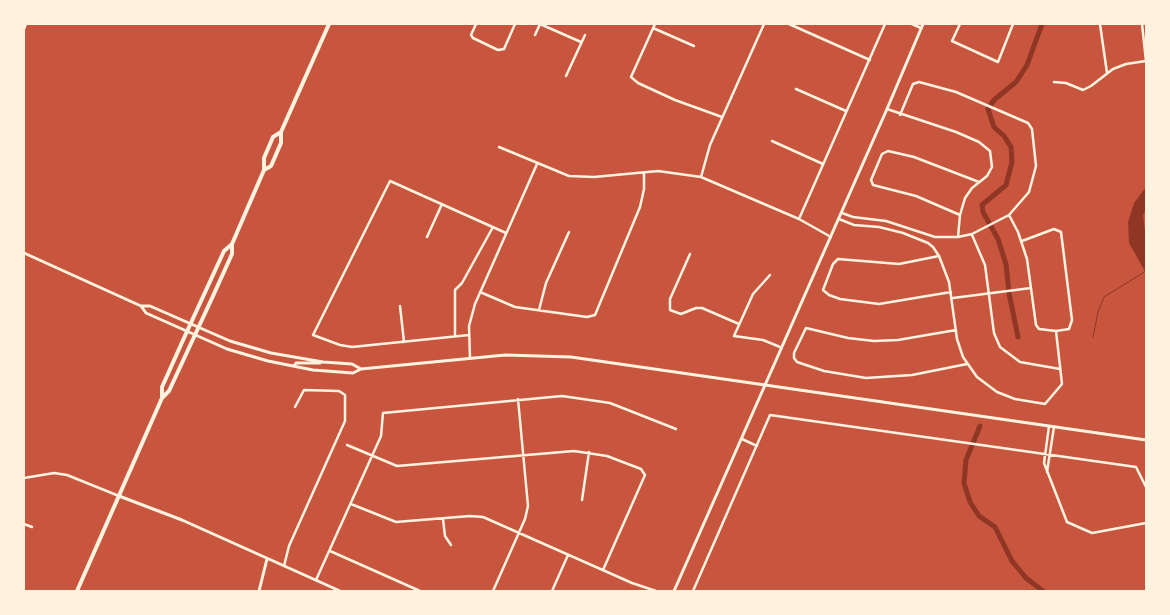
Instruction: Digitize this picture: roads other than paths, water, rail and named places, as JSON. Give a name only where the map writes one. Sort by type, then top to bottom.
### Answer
[{"type":"main road","points":[[264,170],[271,166],[281,143],[281,132],[329,24]]},
{"type":"main road","points":[[674,591],[742,439],[780,347],[888,109],[922,26]]},
{"type":"main road","points":[[77,591],[162,398],[169,391],[232,254],[232,244],[264,170],[264,158],[271,142],[281,132]]},
{"type":"main road","points":[[162,398],[162,387],[187,332],[224,251],[232,244]]},
{"type":"main road","points":[[24,253],[141,306],[150,306],[230,341],[271,353],[324,362],[352,364],[361,369]]},
{"type":"main road","points":[[141,306],[146,313],[230,350],[294,366],[342,373],[353,373],[361,369],[513,355],[563,357],[1146,440]]},
{"type":"main road","points":[[294,366],[296,363],[312,364],[324,362]]},
{"type":"main road","points":[[119,496],[182,520],[340,591]]},
{"type":"main road","points":[[259,591],[267,558]]},
{"type":"street","points":[[24,30],[26,24]]},
{"type":"street","points":[[476,24],[471,35],[473,38],[498,50],[504,49],[515,24]]},
{"type":"street","points":[[535,35],[540,24],[581,42]]},
{"type":"street","points":[[701,177],[707,152],[764,24]]},
{"type":"street","points":[[790,24],[870,60]]},
{"type":"street","points":[[799,219],[885,24]]},
{"type":"street","points":[[912,24],[922,26]]},
{"type":"street","points":[[960,24],[952,41],[998,62],[1013,24]]},
{"type":"street","points":[[1100,24],[1107,73]]},
{"type":"street","points":[[1054,82],[1066,83],[1082,90],[1092,86],[1107,73],[1126,64],[1146,61],[1142,24]]},
{"type":"street","points":[[694,46],[654,26],[631,77],[638,83],[667,96],[722,117]]},
{"type":"street","points":[[566,76],[585,35]]},
{"type":"street","points":[[842,213],[853,217],[886,221],[931,236],[958,237],[972,234],[1009,215],[1026,196],[1034,177],[1036,157],[1032,129],[1028,123],[937,86],[914,82],[900,114]]},
{"type":"street","points":[[796,89],[846,111]]},
{"type":"street","points":[[888,109],[949,129],[979,142],[988,148],[992,155],[992,167],[987,176],[968,192],[960,214],[958,237]]},
{"type":"street","points":[[772,141],[823,164]]},
{"type":"street","points":[[499,146],[557,172],[581,177],[644,172],[672,172],[701,177],[799,219],[831,236]]},
{"type":"street","points":[[960,214],[916,196],[874,187],[871,184],[871,180],[882,154],[888,151],[926,160],[979,182]]},
{"type":"street","points":[[470,359],[468,335],[471,316],[537,164]]},
{"type":"street","points":[[480,292],[509,305],[587,317],[595,315],[640,207],[644,189],[644,172]]},
{"type":"street","points":[[468,335],[352,347],[340,345],[313,335],[390,181],[506,233]]},
{"type":"street","points":[[427,237],[442,204]]},
{"type":"street","points":[[1009,215],[1022,241],[1027,259],[1036,325],[1042,330],[1066,330],[1072,326],[1061,232],[1054,229],[1022,241]]},
{"type":"street","points":[[839,219],[854,225],[894,230],[928,243],[939,256],[951,292],[956,330],[960,348],[967,364],[977,377],[997,392],[1015,399],[1045,404],[1061,386],[1056,331]]},
{"type":"street","points":[[455,336],[455,290],[462,283],[493,228]]},
{"type":"street","points":[[539,310],[544,289],[568,232]]},
{"type":"street","points":[[972,234],[983,257],[994,333],[1003,351],[1020,362],[1060,368]]},
{"type":"street","points":[[690,254],[670,299],[670,310],[681,314],[696,308],[702,308],[739,324]]},
{"type":"street","points":[[939,256],[899,264],[836,260],[823,290],[828,295],[840,299],[879,304],[951,292]]},
{"type":"street","points":[[770,274],[753,294],[734,336],[764,340],[780,347]]},
{"type":"street","points":[[952,298],[1031,288]]},
{"type":"street","points":[[400,306],[404,342]]},
{"type":"street","points":[[956,330],[898,340],[874,341],[848,338],[806,328],[794,358],[797,362],[824,371],[876,378],[912,375],[967,364]]},
{"type":"street","points":[[284,566],[289,546],[344,423],[345,395],[339,391],[304,390],[294,406]]},
{"type":"street","points":[[316,580],[383,430],[383,412],[562,396],[602,401],[633,410],[676,429]]},
{"type":"street","points":[[493,591],[519,533],[528,506],[518,399]]},
{"type":"street","points":[[693,591],[770,415],[774,414],[1136,467],[1146,487]]},
{"type":"street","points":[[1049,426],[1044,463],[1067,522],[1092,532],[1146,523]]},
{"type":"street","points":[[1047,472],[1054,427]]},
{"type":"street","points":[[742,439],[757,446]]},
{"type":"street","points":[[347,445],[392,465],[402,466],[561,450],[589,452],[620,460],[641,470],[645,475],[603,570]]},
{"type":"street","points":[[582,500],[589,452]]},
{"type":"street","points":[[24,478],[54,473],[68,475],[119,496]]},
{"type":"street","points":[[351,504],[396,522],[476,516],[656,591]]},
{"type":"street","points":[[443,519],[445,536],[451,545]]},
{"type":"street","points":[[24,524],[32,526]]},
{"type":"street","points":[[330,550],[420,591]]},
{"type":"street","points":[[552,591],[568,555]]},
{"type":"waterway","points":[[1018,337],[1009,293],[1006,264],[998,239],[983,212],[982,205],[1006,185],[1012,162],[1011,147],[1004,136],[994,127],[988,109],[994,100],[1016,82],[1027,65],[1042,24]]},
{"type":"waterway","points":[[1093,337],[1098,312],[1104,297],[1146,271]]},
{"type":"waterway","points":[[980,426],[966,460],[964,483],[970,502],[979,516],[995,527],[1012,561],[1026,578],[1043,591]]}]
